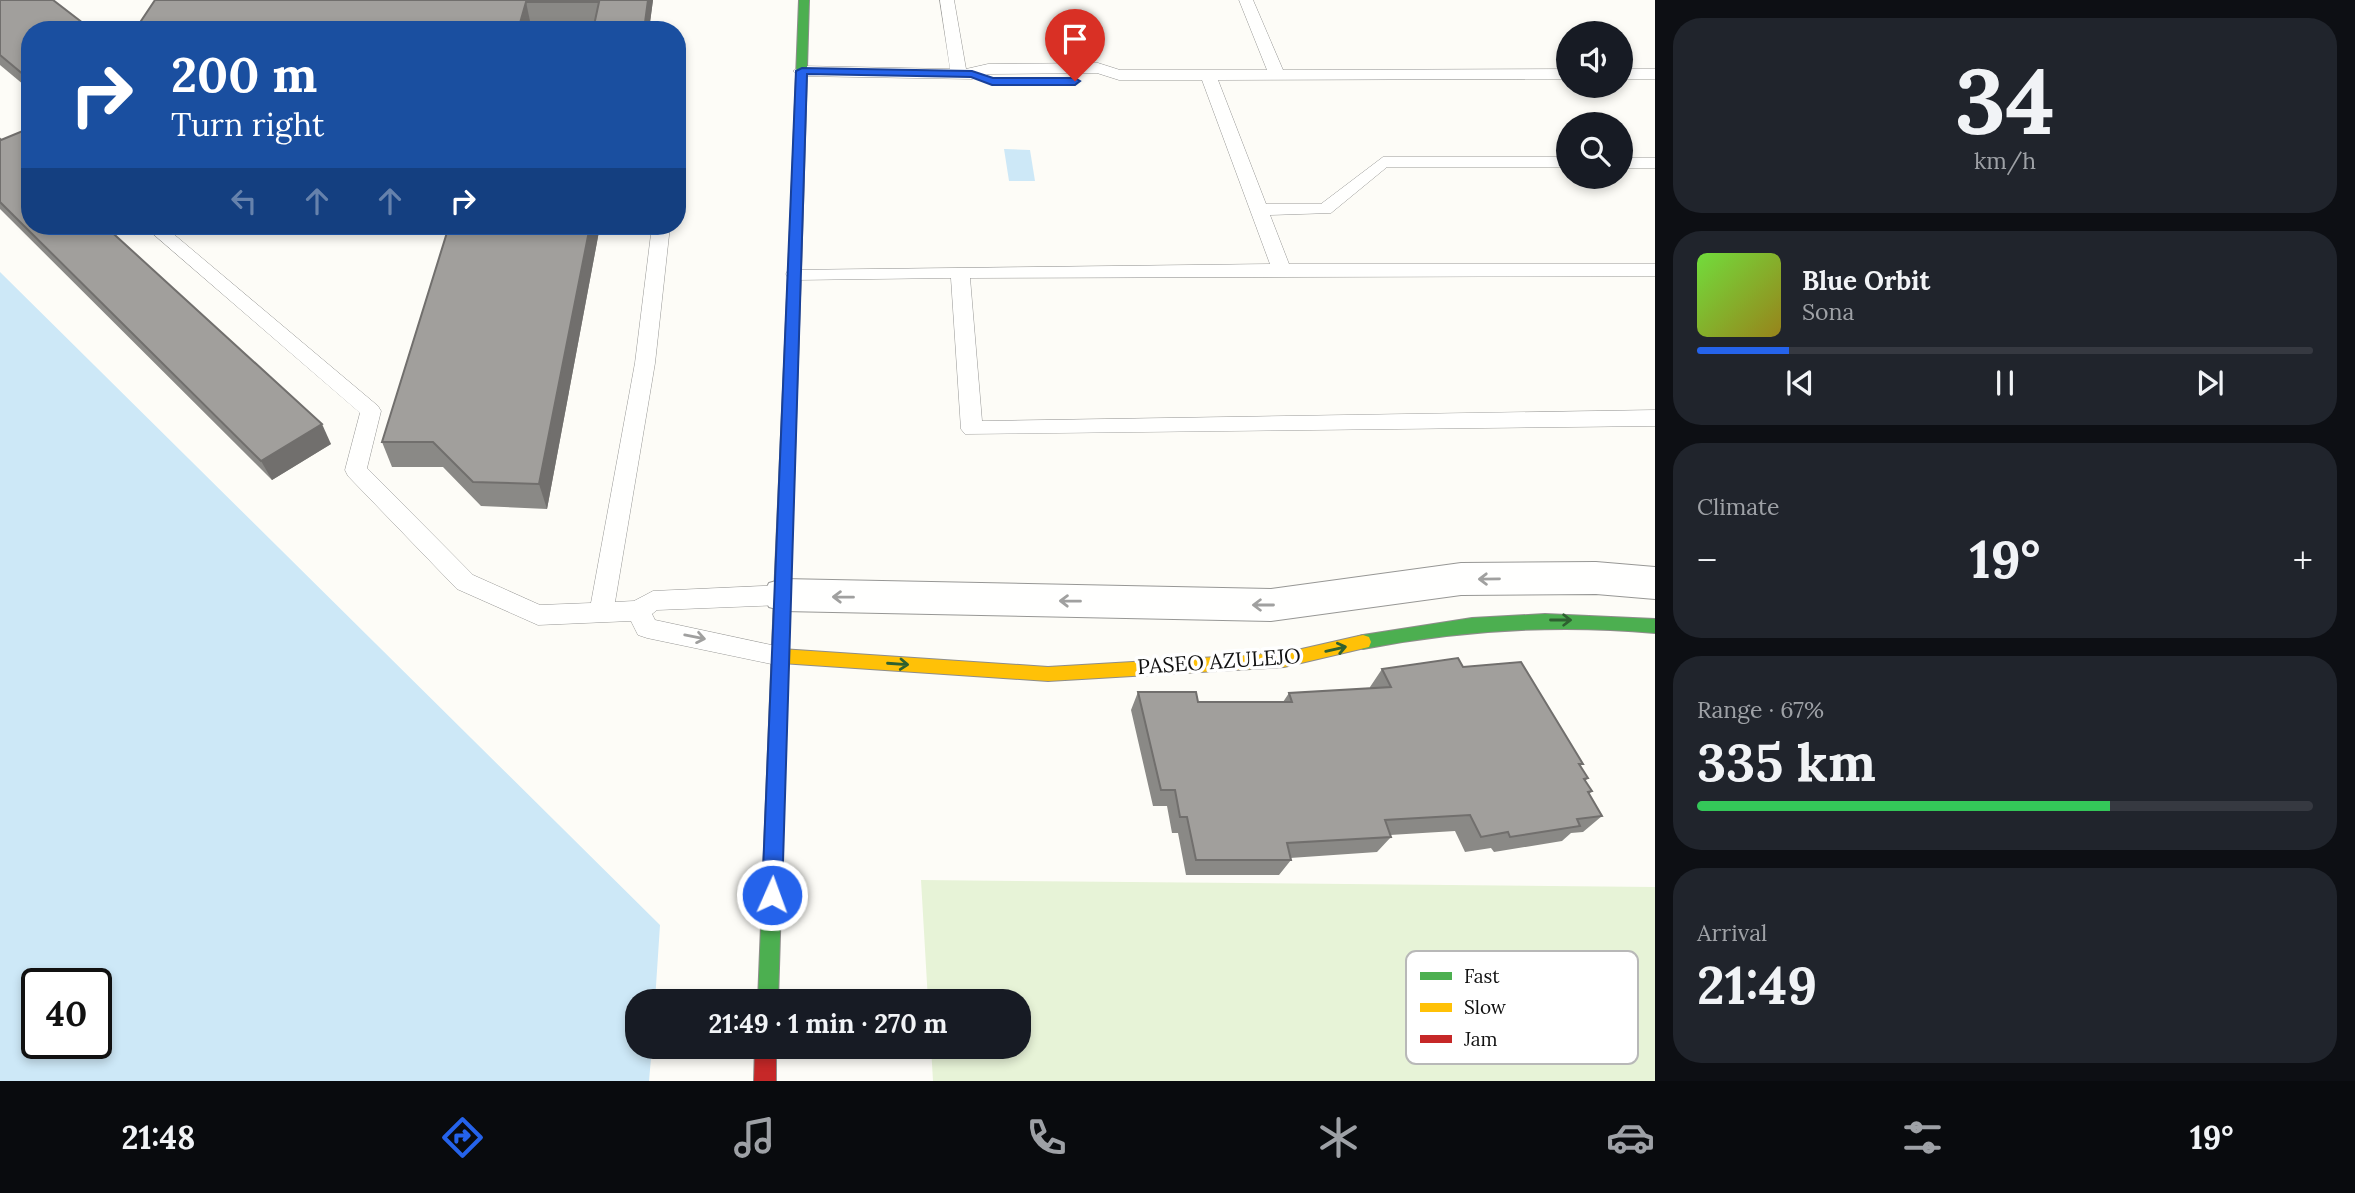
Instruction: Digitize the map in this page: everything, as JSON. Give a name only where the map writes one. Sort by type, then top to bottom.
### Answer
[{"type":"street","points":[[768,989],[804,0]]},
{"type":"street","points":[[783,595],[1271,605],[1461,579],[1596,578],[1655,583]]},
{"type":"street","name":"PASEO AZULEJO","points":[[781,656],[1048,674],[1284,660],[1391,636],[1512,620],[1601,620],[1655,626]]},
{"type":"street","points":[[765,1081],[766,1059]]},
{"type":"lane","points":[[947,0],[965,74]]},
{"type":"lane","points":[[1246,0],[1276,73]]},
{"type":"lane","points":[[802,71],[965,74],[992,82],[1103,81],[1119,75],[1556,74]]},
{"type":"lane","points":[[1208,74],[1282,271]]},
{"type":"lane","points":[[1633,74],[1655,74]]},
{"type":"lane","points":[[1259,210],[1325,209],[1383,162],[1556,162]]},
{"type":"lane","points":[[1633,163],[1655,163]]},
{"type":"lane","points":[[164,235],[371,411],[356,470],[465,582],[538,615],[638,611],[653,601],[783,595]]},
{"type":"lane","points":[[601,612],[645,363],[660,235]]},
{"type":"lane","points":[[795,274],[1655,271]]},
{"type":"lane","points":[[960,272],[972,429],[1655,418]]},
{"type":"lane","points":[[638,611],[647,628],[781,656]]},
{"type":"green space","points":[[921,880],[1655,887],[1655,1081],[933,1081],[932,1059],[1031,1059],[1031,989],[927,989]]},
{"type":"water","points":[[1004,149],[1030,150],[1035,181],[1009,181]]},
{"type":"water","points":[[0,272],[660,925],[656,989],[625,989],[625,1059],[651,1059],[649,1081],[0,1081]]},
{"type":"building","points":[[0,0],[53,0],[80,21],[21,21],[21,72],[0,55]]},
{"type":"building","points":[[155,0],[648,0],[645,21],[595,21],[599,2],[526,2],[521,21],[141,21]]},
{"type":"building","points":[[21,132],[21,223],[0,202],[1,140]]},
{"type":"building","points":[[33,235],[115,235],[322,424],[261,461]]},
{"type":"building","points":[[446,235],[588,235],[539,484],[473,482],[433,442],[382,442]]},
{"type":"building","points":[[1458,658],[1463,667],[1521,662],[1583,764],[1579,764],[1592,791],[1588,792],[1602,816],[1577,819],[1580,826],[1510,837],[1508,832],[1481,837],[1470,815],[1385,820],[1391,837],[1287,843],[1291,860],[1196,860],[1187,817],[1180,817],[1175,790],[1161,790],[1138,692],[1196,692],[1198,702],[1292,702],[1289,693],[1391,687],[1382,669]]},
{"type":"traffic: fast","points":[[797,206],[804,0]]},
{"type":"traffic: fast","points":[[768,989],[783,573]]},
{"type":"traffic: fast","points":[[1363,642],[1435,629],[1508,622],[1582,621],[1655,626]]},
{"type":"traffic: slow","points":[[781,656],[1048,674],[1284,660],[1363,642]]},
{"type":"traffic: jam","points":[[783,573],[797,206]]},
{"type":"traffic: jam","points":[[765,1081],[766,1059]]},
{"type":"route","points":[[772,895],[802,71],[972,74],[992,82],[1075,81]]}]
